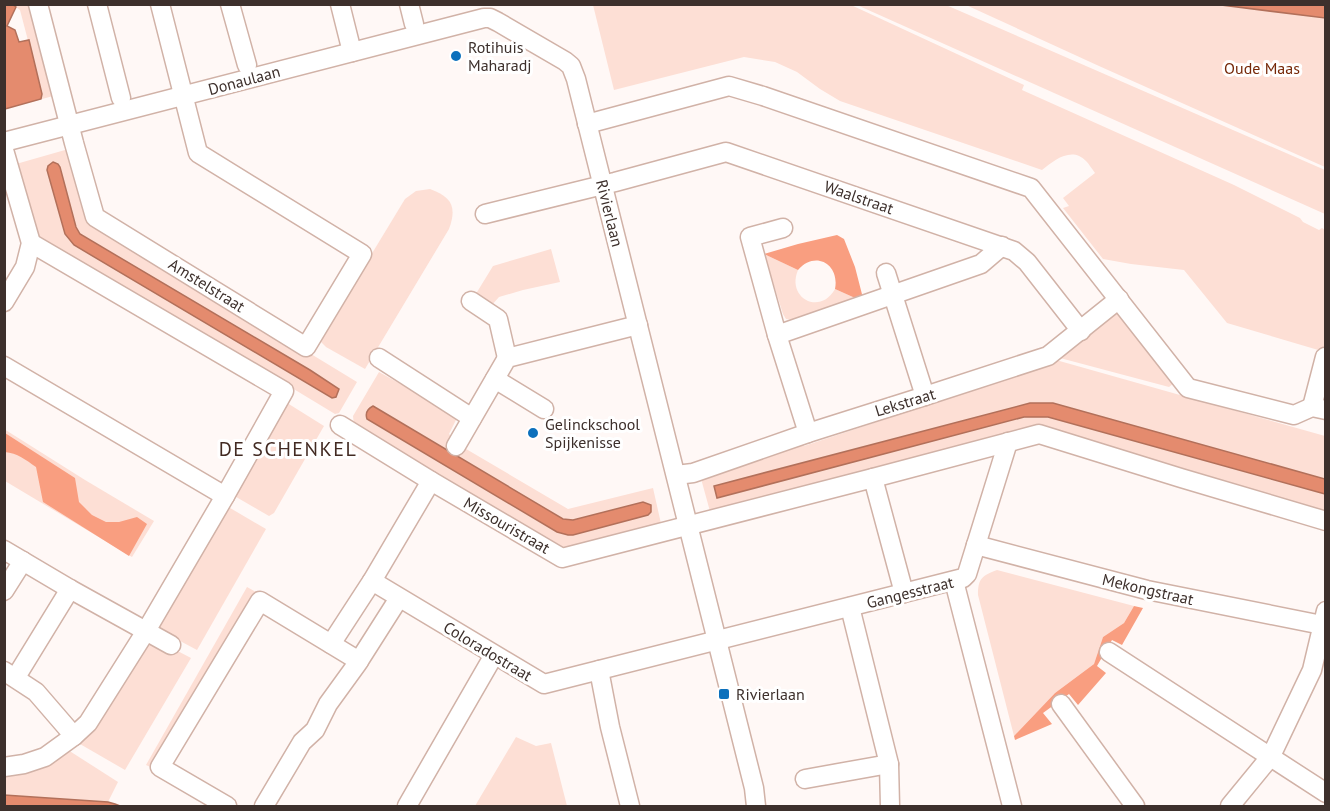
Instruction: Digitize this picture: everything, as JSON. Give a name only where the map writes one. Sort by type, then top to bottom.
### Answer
[{"type":"street","points":[[38,4],[69,125]]},
{"type":"street","points":[[97,4],[121,98]]},
{"type":"street","points":[[160,4],[183,96]]},
{"type":"street","points":[[230,4],[248,65]]},
{"type":"street","points":[[340,4],[352,52]]},
{"type":"street","points":[[409,4],[414,24]]},
{"type":"street","name":"Donaulaan","points":[[4,142],[484,18]]},
{"type":"street","name":"Rivierlaan","points":[[484,18],[498,22],[565,61],[571,66],[576,79],[689,526],[754,789],[756,807]]},
{"type":"street","points":[[587,124],[729,86],[774,100],[1031,188],[1188,388],[1294,415],[1319,408],[1325,357]]},
{"type":"street","name":"Amstelstraat","points":[[69,125],[95,217],[306,347],[362,254],[198,153],[183,96]]},
{"type":"street","points":[[4,150],[31,243],[25,267],[4,302]]},
{"type":"street","name":"Waalstraat","points":[[485,214],[726,152],[1014,251],[1027,262],[1081,331]]},
{"type":"street","points":[[783,228],[750,237],[777,335],[808,433]]},
{"type":"street","points":[[4,767],[24,764],[45,757],[88,723],[146,630],[284,391],[31,243]]},
{"type":"street","points":[[777,335],[981,264],[1002,246]]},
{"type":"street","points":[[886,273],[925,396]]},
{"type":"street","name":"Lekstraat","points":[[676,475],[693,472],[1048,356],[1119,299]]},
{"type":"street","points":[[456,446],[507,358],[498,319],[471,301]]},
{"type":"street","points":[[507,358],[638,325]]},
{"type":"street","points":[[379,358],[472,418]]},
{"type":"street","points":[[4,366],[225,496]]},
{"type":"street","points":[[495,379],[544,409]]},
{"type":"street","name":"Missouristraat","points":[[340,425],[562,558],[873,478]]},
{"type":"street","points":[[904,593],[873,478],[1039,434],[1326,521]]},
{"type":"street","name":"Gangesstraat","points":[[717,640],[963,578],[967,573],[1008,442]]},
{"type":"street","points":[[331,644],[372,581],[431,481]]},
{"type":"street","name":"Mekongstraat","points":[[976,545],[1147,590],[1324,618]]},
{"type":"street","points":[[4,550],[171,645]]},
{"type":"street","points":[[4,591],[23,561]]},
{"type":"street","name":"Coloradostraat","points":[[372,581],[544,684],[717,640]]},
{"type":"street","points":[[954,581],[1012,807]]},
{"type":"street","points":[[70,589],[10,674],[36,692],[74,736]]},
{"type":"street","points":[[264,807],[302,742],[315,730],[328,704],[359,661],[399,598]]},
{"type":"street","points":[[227,807],[160,767],[260,601],[359,661]]},
{"type":"street","points":[[850,607],[889,764],[890,807]]},
{"type":"street","points":[[1230,807],[1271,756],[1319,672],[1324,618]]},
{"type":"street","points":[[1109,652],[1326,793]]},
{"type":"street","points":[[407,807],[494,655]]},
{"type":"street","points":[[599,670],[610,727],[630,807]]},
{"type":"street","points":[[1061,704],[1136,807]]},
{"type":"street","points":[[805,779],[889,764]]},
{"type":"green space","points":[[829,4],[833,6],[851,5],[1024,85],[1022,90],[1234,185],[1319,230],[1322,228],[1325,230],[1325,352],[1227,323],[1184,270],[1103,259],[1063,208],[1069,206],[1063,198],[1095,173],[1081,157],[1063,156],[1042,170],[840,101],[797,72],[775,62],[744,57],[614,90],[593,5]]},
{"type":"green space","points":[[13,5],[31,5],[53,96],[28,103],[41,99],[42,94],[20,10]]},
{"type":"green space","points":[[857,5],[946,5],[1325,170],[1325,214]]},
{"type":"green space","name":"Oude Maas","points":[[966,5],[1325,5],[1325,167],[1099,66]]},
{"type":"green space","points":[[72,148],[93,221],[357,382],[339,413],[335,414],[42,240],[35,231],[16,164]],"holes":[[[76,227],[80,234],[257,338],[336,397],[332,398],[74,245]]]},
{"type":"green space","points":[[430,189],[448,199],[451,204],[452,215],[449,229],[365,369],[321,342],[405,199],[416,191]]},
{"type":"green space","points":[[551,249],[560,282],[499,297],[491,306],[474,297],[493,266]]},
{"type":"green space","points":[[764,254],[798,270],[797,289],[806,300],[821,301],[829,297],[835,289],[864,302],[793,320],[786,319]]},
{"type":"green space","points":[[1117,313],[1174,383],[1169,387],[1060,358]]},
{"type":"green space","points":[[1056,360],[1325,436],[1325,479],[1053,403],[714,486],[717,497],[1024,417],[1048,417],[1325,494],[1325,513],[1043,429],[711,515],[700,475],[802,441],[804,446],[1004,380]]},
{"type":"green space","points":[[379,372],[458,416],[449,434],[461,446],[568,509],[653,488],[662,528],[571,549],[559,548],[354,425],[353,416]],"holes":[[[373,406],[563,519],[651,512],[573,535],[557,532],[367,419],[366,414]]]},
{"type":"green space","points":[[284,401],[324,426],[274,513],[269,516],[231,494]]},
{"type":"green space","points":[[4,429],[154,521],[132,557],[5,481]]},
{"type":"green space","points":[[225,505],[266,529],[197,650],[152,626]]},
{"type":"green space","points":[[997,570],[1134,606],[1124,623],[1103,637],[1094,664],[1055,693],[1014,736],[978,595],[982,578]]},
{"type":"green space","points":[[247,587],[258,593],[155,769],[146,765]]},
{"type":"green space","points":[[147,635],[191,658],[125,770],[80,744]]},
{"type":"green space","points":[[516,737],[536,746],[551,743],[567,806],[475,806]]},
{"type":"green space","points":[[68,750],[118,782],[108,802],[5,795],[5,776]]},
{"type":"shaded area","points":[[5,4],[16,7],[7,26],[15,30],[19,42],[29,40],[42,94],[41,99],[5,109]]},
{"type":"shaded area","points":[[1221,5],[1325,5],[1325,18]]},
{"type":"shaded area","points":[[53,162],[60,167],[76,227],[80,234],[310,370],[339,389],[336,397],[332,398],[74,245],[65,234],[47,170]]},
{"type":"shaded area","points":[[837,235],[844,239],[855,267],[864,302],[835,289],[834,273],[825,263],[812,261],[798,270],[764,254],[798,244]]},
{"type":"shaded area","points":[[1030,403],[1053,403],[1325,479],[1325,494],[1048,417],[1024,417],[717,498],[714,486]]},
{"type":"shaded area","points":[[373,406],[563,519],[573,520],[643,502],[651,505],[651,512],[648,515],[573,535],[557,532],[367,419],[367,411]]},
{"type":"shaded area","points":[[5,433],[75,478],[79,502],[92,515],[106,522],[119,522],[137,517],[147,524],[129,556],[43,502],[36,467],[17,455],[5,452]]},
{"type":"shaded area","points":[[1134,606],[1143,608],[1122,645],[1112,640],[1097,666],[1106,673],[1078,705],[1069,694],[1043,713],[1052,724],[1015,740],[1014,736],[1055,693],[1094,664],[1103,637],[1124,623]]},
{"type":"shaded area","points":[[4,795],[108,802],[120,806],[5,806]]},
{"type":"place","name":"Rotihuis Maharadj","points":[[456,56]]},
{"type":"place","name":"Gelinckschool Spijkenisse","points":[[533,433]]},
{"type":"place","name":"Rivierlaan","points":[[724,694]]},
{"type":"district","name":"DE SCHENKEL","points":[[288,449]]}]
